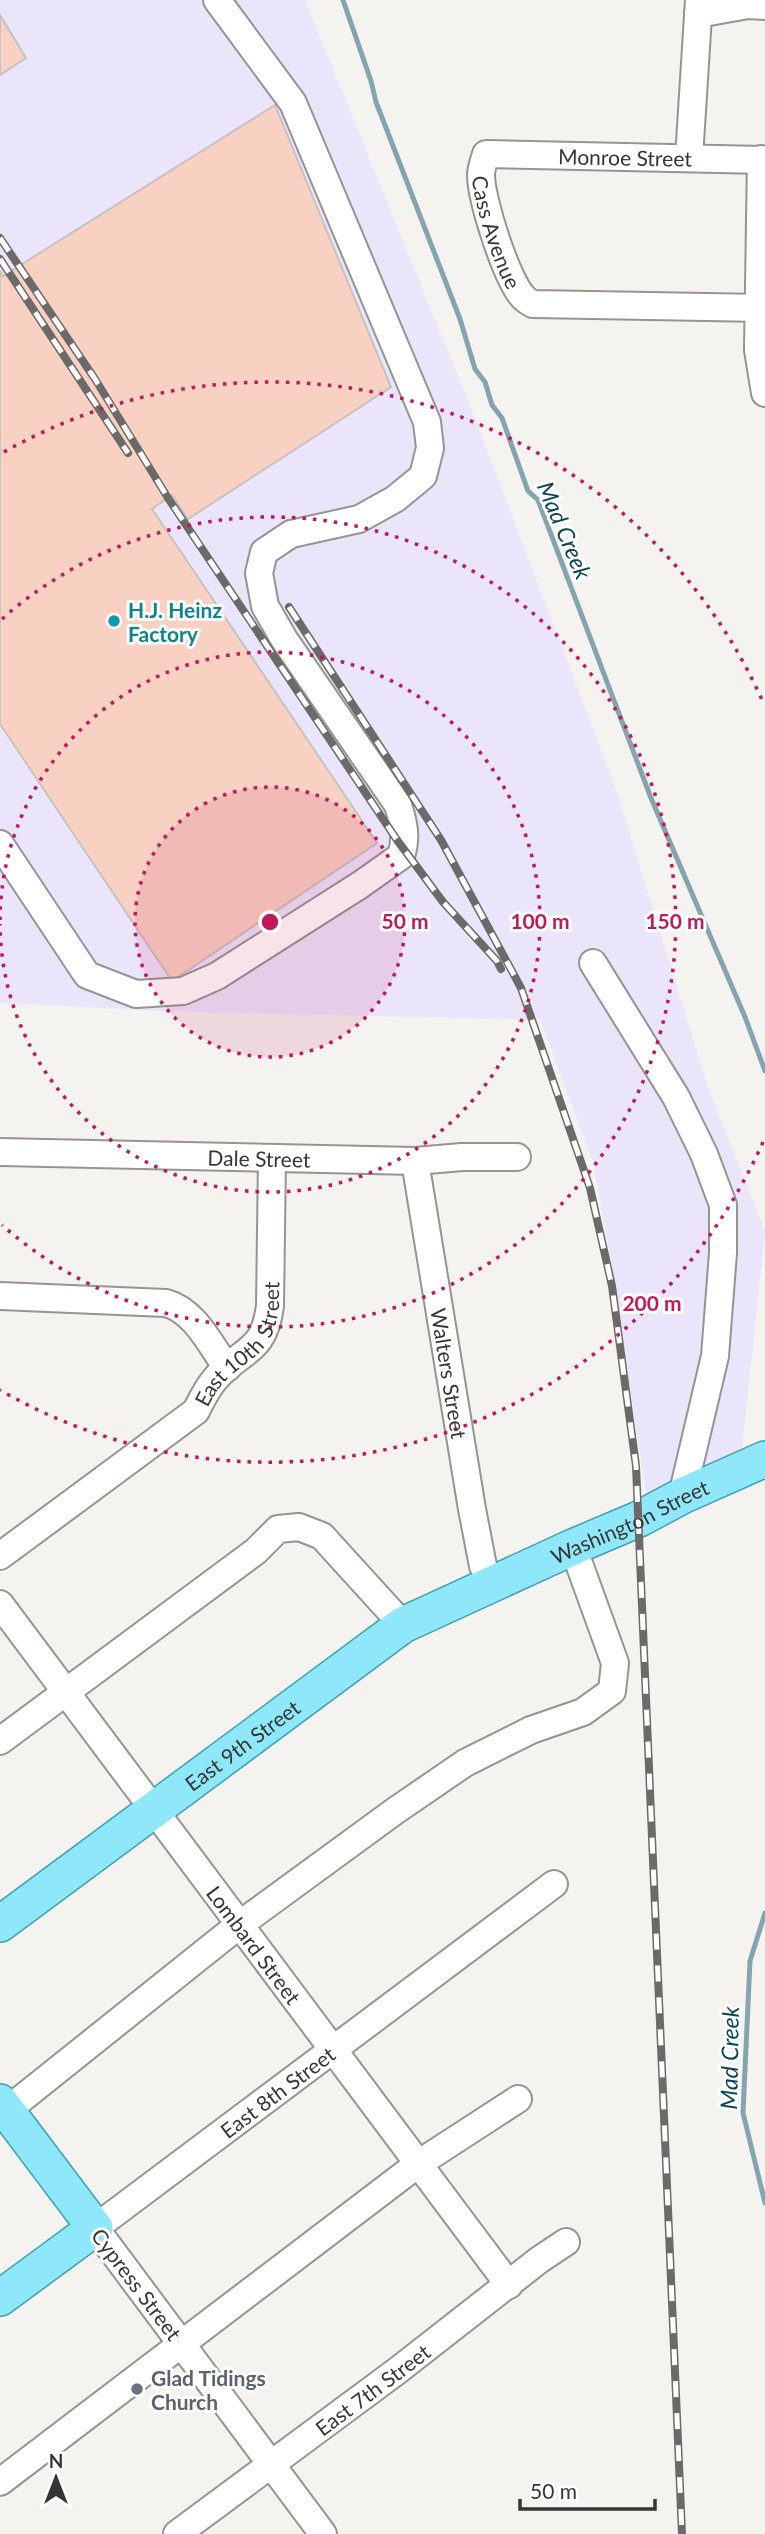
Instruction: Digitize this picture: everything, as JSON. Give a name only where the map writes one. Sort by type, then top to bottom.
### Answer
[{"type":"main road","name":"Washington Street","points":[[493,1584],[639,1519],[753,1464]]},
{"type":"main road","name":"East 9th Street","points":[[4,1913],[154,1811],[403,1625],[493,1584]]},
{"type":"main road","name":"Cypress Street","points":[[2,2110],[95,2228]]},
{"type":"main road","name":"East 8th Street","points":[[0,2298],[95,2228]]},
{"type":"street","points":[[0,844],[87,975],[136,994],[183,991],[217,976],[360,886],[401,856],[403,849],[406,829],[398,805],[284,639],[265,606],[259,573],[264,552],[291,534],[359,519],[395,499],[423,476],[430,448],[427,422],[293,103],[217,0]]},
{"type":"street","points":[[689,158],[698,7],[765,6]]},
{"type":"street","name":"Monroe Street","points":[[486,154],[763,160]]},
{"type":"street","name":"Cass Avenue","points":[[486,154],[481,178],[486,206],[517,288],[524,299],[533,304],[762,308]]},
{"type":"street","points":[[763,160],[762,308],[758,350],[765,393]]},
{"type":"street","points":[[593,963],[677,1097],[704,1154],[723,1205],[723,1253],[715,1356],[682,1496]]},
{"type":"street","name":"Dale Street","points":[[0,1152],[415,1161],[462,1157],[517,1157]]},
{"type":"street","name":"East 10th Street","points":[[0,1556],[196,1411],[206,1391],[227,1368],[253,1349],[268,1323],[270,1306],[272,1158]]},
{"type":"street","name":"Walters Street","points":[[415,1161],[472,1509],[483,1566],[493,1584]]},
{"type":"street","points":[[0,1296],[166,1303],[179,1307],[194,1321],[227,1368]]},
{"type":"street","points":[[0,1741],[256,1551],[278,1529],[299,1527],[322,1536],[403,1625]]},
{"type":"street","points":[[2,2110],[239,1925],[465,1763],[531,1730],[583,1712],[612,1690],[615,1663],[573,1547]]},
{"type":"street","name":"Lombard Street","points":[[0,1604],[509,2284]]},
{"type":"street","name":"East 8th Street","points":[[95,2228],[554,1884]]},
{"type":"street","points":[[0,2482],[418,2164],[518,2099]]},
{"type":"street","name":"Cypress Street","points":[[95,2228],[323,2534]]},
{"type":"street","name":"East 7th Street","points":[[177,2534],[566,2242]]},
{"type":"shaded area","points":[[0,0],[305,0],[471,408],[616,789],[708,1087],[765,1231],[742,1450],[646,1494],[613,1272],[593,1162],[540,1020],[163,1011],[0,1003]]},
{"type":"building","points":[[0,15],[26,58],[0,75]]},
{"type":"building","name":"H.J. Heinz Factory","points":[[275,105],[391,387],[188,519],[172,495],[152,509],[377,843],[172,981],[0,724],[0,271],[3,276]]},
{"type":"waterway","name":"Mad Creek","points":[[343,0],[376,102],[460,319],[475,369],[485,382],[492,405],[502,418],[528,491],[538,500],[651,798],[745,1017],[765,1071]]},
{"type":"waterway","name":"Mad Creek","points":[[765,1913],[750,1961],[743,2113],[765,2203]]},
{"type":"railway","points":[[0,238],[95,379],[168,498],[397,840],[443,902],[497,961],[501,969]]},
{"type":"railway","points":[[0,259],[128,453]]},
{"type":"railway","points":[[289,607],[441,840],[521,988],[590,1188],[612,1286],[636,1466],[682,2534]]},
{"type":"place","name":"H.J. Heinz Factory","points":[[114,621]]},
{"type":"place","name":"Glad Tidings Church","points":[[137,2389]]}]
